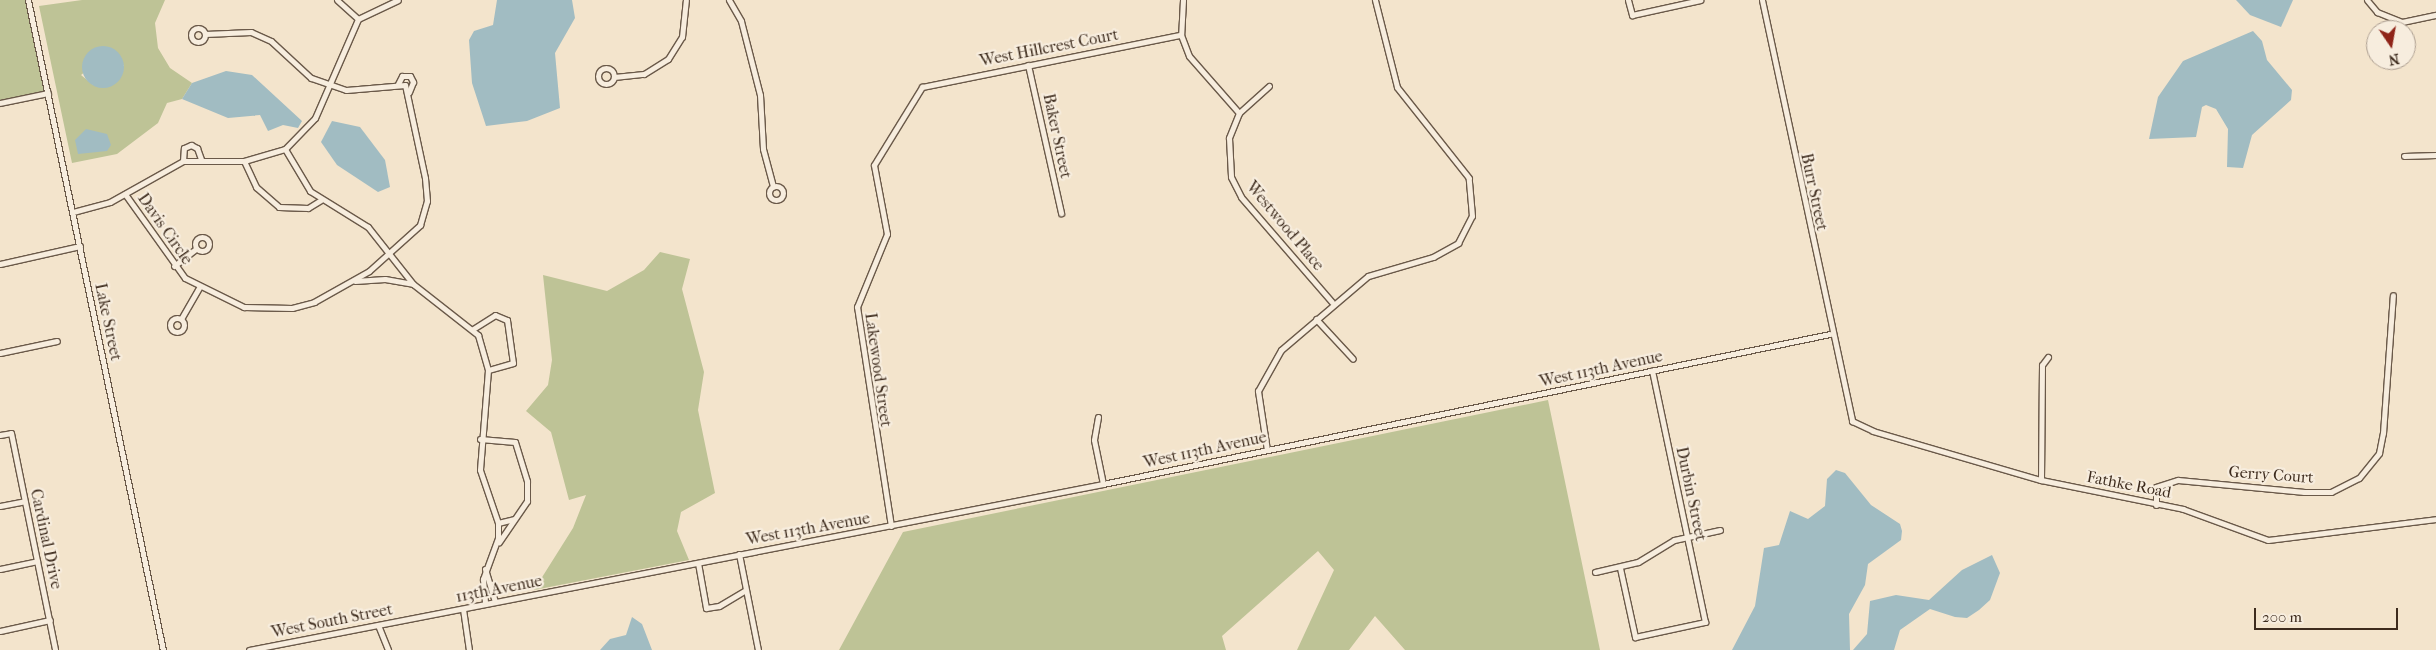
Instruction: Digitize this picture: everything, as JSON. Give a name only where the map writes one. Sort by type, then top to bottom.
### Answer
[{"type":"street","name":"Lake Street","points":[[28,0],[164,650]]},
{"type":"street","points":[[337,0],[358,19]]},
{"type":"street","points":[[73,212],[125,194],[183,161],[201,159],[244,160],[285,148],[314,118],[358,19],[398,0]]},
{"type":"street","points":[[614,77],[644,74],[668,59],[683,32],[686,0]]},
{"type":"street","points":[[729,0],[741,21],[760,95],[763,149],[773,187]]},
{"type":"street","points":[[1183,0],[1181,35],[1189,56],[1239,113],[1269,86]]},
{"type":"street","points":[[1267,450],[1258,391],[1281,350],[1332,302],[1386,267],[1445,252],[1462,238],[1472,216],[1469,178],[1396,87],[1375,0]]},
{"type":"street","points":[[1628,0],[1632,15],[1700,0]]},
{"type":"street","name":"Burr Street","points":[[1762,0],[1843,390]]},
{"type":"street","points":[[2367,0],[2378,12],[2407,23],[2436,15]]},
{"type":"street","points":[[205,34],[251,32],[271,42],[293,66],[330,85],[355,90],[398,84],[402,76],[410,76],[413,82],[409,92]]},
{"type":"street","name":"West Hillcrest Court","points":[[922,87],[1181,35]]},
{"type":"street","name":"Baker Street","points":[[1028,65],[1061,213]]},
{"type":"street","name":"Davis Circle","points":[[125,194],[174,266],[199,288],[225,302],[266,310],[314,302],[352,282],[389,253],[420,225],[427,202],[409,92],[404,85],[398,84]]},
{"type":"street","name":"Lakewood Street","points":[[891,526],[857,307],[887,234],[874,165],[922,87]]},
{"type":"street","points":[[0,103],[48,93]]},
{"type":"street","name":"Westwood Place","points":[[1239,113],[1227,159],[1240,197],[1332,302]]},
{"type":"street","points":[[183,161],[184,148],[191,146],[197,148],[201,159]]},
{"type":"street","points":[[285,148],[301,178],[321,200],[368,227],[413,284],[473,329],[488,370],[480,439],[481,481],[498,523],[494,550]]},
{"type":"street","points":[[2404,156],[2436,155]]},
{"type":"street","points":[[244,160],[266,201],[293,210],[321,200]]},
{"type":"street","points":[[0,264],[80,246]]},
{"type":"street","points":[[174,266],[196,249]]},
{"type":"street","name":"Davis Circle","points":[[352,282],[385,279],[413,284]]},
{"type":"street","points":[[181,319],[199,288]]},
{"type":"street","name":"Gerry Court","points":[[2156,505],[2156,487],[2178,480],[2304,492],[2331,492],[2359,478],[2380,453],[2393,295]]},
{"type":"street","points":[[473,329],[495,315],[507,320],[514,363],[488,370]]},
{"type":"street","points":[[1316,319],[1353,359]]},
{"type":"street","name":"West 113th Avenue","points":[[583,584],[1103,484],[1830,334]]},
{"type":"street","points":[[0,353],[57,341]]},
{"type":"street","points":[[2041,480],[2042,365],[2048,357]]},
{"type":"street","name":"Durbin Street","points":[[1620,568],[1635,637],[1705,622],[1652,371]]},
{"type":"street","name":"Fathke Road","points":[[1843,390],[1852,421],[1863,427],[2041,480],[2156,505],[2183,508],[2268,540],[2436,519]]},
{"type":"street","points":[[1098,417],[1094,434],[1103,484]]},
{"type":"street","name":"Cardinal Drive","points":[[0,435],[10,433],[56,650]]},
{"type":"street","points":[[480,439],[515,442],[519,448],[529,495],[494,550],[485,569],[486,604]]},
{"type":"street","points":[[0,506],[25,501]]},
{"type":"street","points":[[498,523],[515,519]]},
{"type":"street","points":[[1596,572],[1620,568],[1638,562],[1662,546],[1687,537],[1720,530]]},
{"type":"street","points":[[739,554],[758,650]]},
{"type":"street","points":[[0,569],[37,561]]},
{"type":"street","points":[[698,563],[706,608],[719,606],[746,590]]},
{"type":"street","points":[[485,569],[495,602]]},
{"type":"street","name":"113th Avenue","points":[[420,617],[583,584]]},
{"type":"street","points":[[463,609],[470,650]]},
{"type":"street","name":"West South Street","points":[[249,650],[420,617]]},
{"type":"street","points":[[0,631],[50,620]]},
{"type":"street","points":[[378,625],[388,650]]},
{"type":"green space","points":[[0,0],[28,0],[48,93],[0,103]]},
{"type":"green space","points":[[82,0],[165,0],[155,23],[158,48],[170,68],[192,83],[182,99],[167,103],[158,123],[117,154],[72,163],[39,6]],"holes":[[[113,50],[124,66],[93,85],[81,75]]]},
{"type":"green space","points":[[660,252],[690,259],[682,289],[704,372],[698,410],[715,493],[681,512],[677,531],[689,560],[534,590],[573,528],[586,495],[569,500],[551,432],[526,411],[548,385],[552,360],[543,275],[607,291],[644,270]]},
{"type":"green space","points":[[1548,400],[1600,650],[1405,650],[1375,616],[1349,650],[1297,650],[1334,570],[1318,551],[1222,636],[1226,650],[839,650],[903,532]]},
{"type":"water","points":[[497,0],[572,0],[575,18],[555,53],[560,108],[527,121],[486,126],[472,83],[469,40],[474,31],[493,25]]},
{"type":"water","points":[[2236,0],[2293,0],[2281,27],[2250,15]]},
{"type":"water","points":[[2253,31],[2262,41],[2267,60],[2292,90],[2291,100],[2252,135],[2243,168],[2227,167],[2228,129],[2216,109],[2206,105],[2202,107],[2196,137],[2149,139],[2158,97],[2183,61]]},
{"type":"water","points":[[107,46],[115,49],[121,55],[124,67],[121,79],[115,85],[99,88],[91,85],[85,79],[82,63],[85,55],[91,49]]},
{"type":"water","points":[[226,71],[252,75],[302,121],[298,128],[283,125],[268,131],[260,115],[228,118],[182,99],[192,83]]},
{"type":"water","points":[[332,121],[360,127],[385,160],[390,187],[378,192],[337,165],[321,142]]},
{"type":"water","points":[[86,129],[107,134],[111,145],[107,151],[78,154],[75,140]]},
{"type":"water","points":[[1836,470],[1845,473],[1871,505],[1900,524],[1902,531],[1901,540],[1868,564],[1865,585],[1849,614],[1850,650],[1732,650],[1755,606],[1764,548],[1779,545],[1790,511],[1808,519],[1825,506],[1827,479]]},
{"type":"water","points":[[1992,555],[2000,573],[1990,600],[1979,610],[1967,618],[1955,617],[1930,609],[1900,630],[1894,650],[1853,650],[1867,634],[1870,601],[1896,595],[1929,600],[1962,570]]},
{"type":"water","points":[[632,617],[642,624],[652,650],[600,650],[610,639],[626,635]]}]
